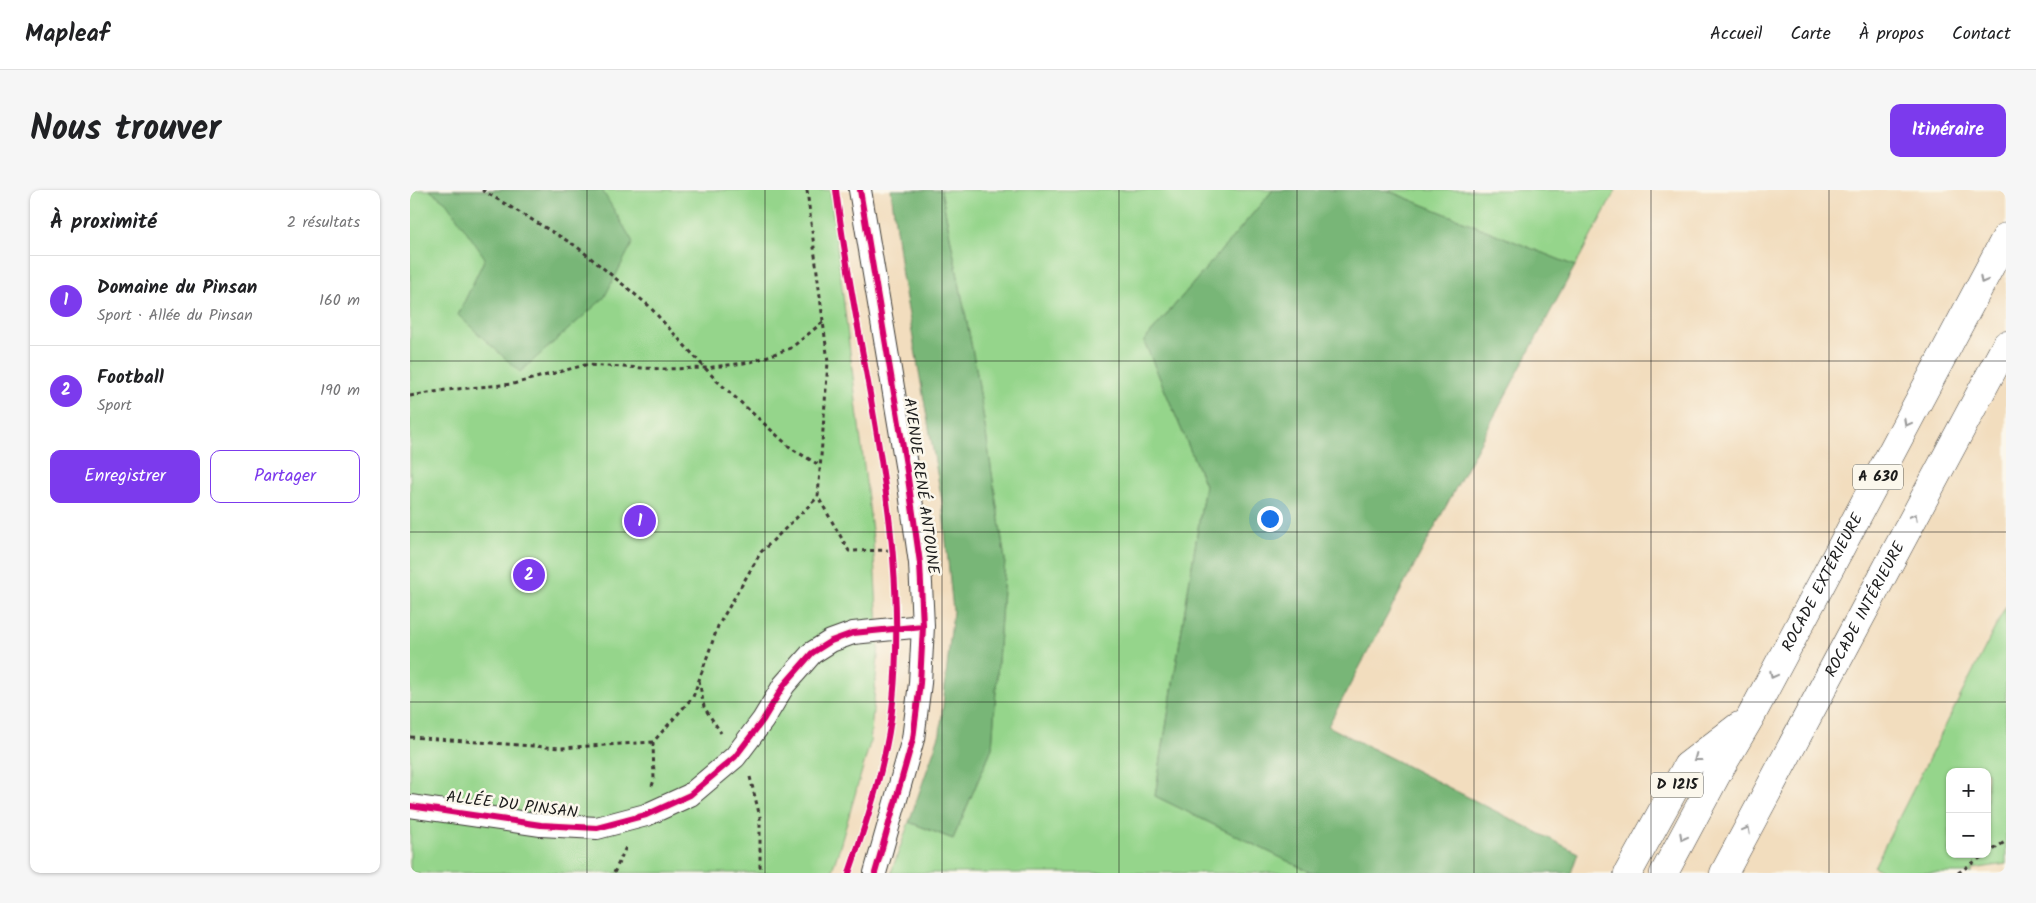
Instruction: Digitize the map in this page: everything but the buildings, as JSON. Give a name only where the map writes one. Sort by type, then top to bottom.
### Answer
[{"type":"highway","name":"ROCADE EXTÉRIEURE","points":[[1664,873],[1717,774],[1750,718],[2006,237]]},
{"type":"highway","name":"ROCADE INTÉRIEURE","points":[[1724,873],[2006,345]]},
{"type":"highway","name":"D 1215","points":[[1628,873],[1687,766],[1750,718]]},
{"type":"street","name":"AVENUE RENÉ ANTOUNE","points":[[860,190],[907,471],[920,564],[923,626],[920,683],[912,738],[875,873]]},
{"type":"street","name":"ALLÉE DU PINSAN","points":[[410,806],[541,825],[597,828],[646,815],[690,796],[735,757],[762,720],[784,685],[812,653],[831,641],[854,633],[923,626]]},
{"type":"path","points":[[482,190],[576,246],[648,305],[706,368],[792,449],[820,466]]},
{"type":"path","points":[[807,190],[828,362],[818,497],[849,551],[893,550]]},
{"type":"path","points":[[410,396],[446,390],[513,384],[585,365],[663,369],[706,368],[751,362],[791,348],[823,322]]},
{"type":"path","points":[[410,737],[560,748],[653,742],[693,697],[718,626],[761,552],[818,497]]},
{"type":"path","points":[[892,541],[894,560]]},
{"type":"path","points":[[1991,851],[2006,841]]},
{"type":"path","points":[[1958,873],[1981,858]]},
{"type":"green space","points":[[410,190],[830,190],[873,539],[879,645],[870,743],[831,873],[410,873]]},
{"type":"green space","points":[[429,190],[602,190],[633,242],[604,298],[520,372],[458,315],[485,258],[446,202]]},
{"type":"green space","points":[[891,190],[941,190],[977,374],[1005,560],[992,748],[953,839],[909,822],[940,733],[953,611],[942,501],[902,276]]},
{"type":"green space","points":[[941,190],[1273,190],[1144,341],[1205,485],[1155,796],[1312,873],[891,873],[909,822],[953,839],[992,748],[1005,560],[977,374]]},
{"type":"green space","points":[[1273,190],[1386,190],[1575,266],[1328,726],[1578,853],[1571,873],[1312,873],[1155,796],[1205,485],[1144,341]]},
{"type":"green space","points":[[1386,190],[1616,190],[1575,266]]},
{"type":"green space","points":[[2006,606],[2006,864],[1972,869],[1972,873],[1889,873],[1874,867]]},
{"type":"cycle path","points":[[836,190],[888,508],[894,572],[896,636],[893,701],[887,745],[870,810],[849,873]]},
{"type":"cycle path","points":[[860,190],[907,471],[920,563],[923,626],[920,683],[913,739],[875,873]]},
{"type":"cycle path","points":[[410,806],[541,825],[597,828],[646,815],[690,795],[735,757],[763,720],[784,685],[812,653],[831,641],[853,633],[923,626]]},
{"type":"place","name":"Domaine du Pinsan","points":[[640,521]]},
{"type":"place","name":"Football","points":[[529,575]]}]
